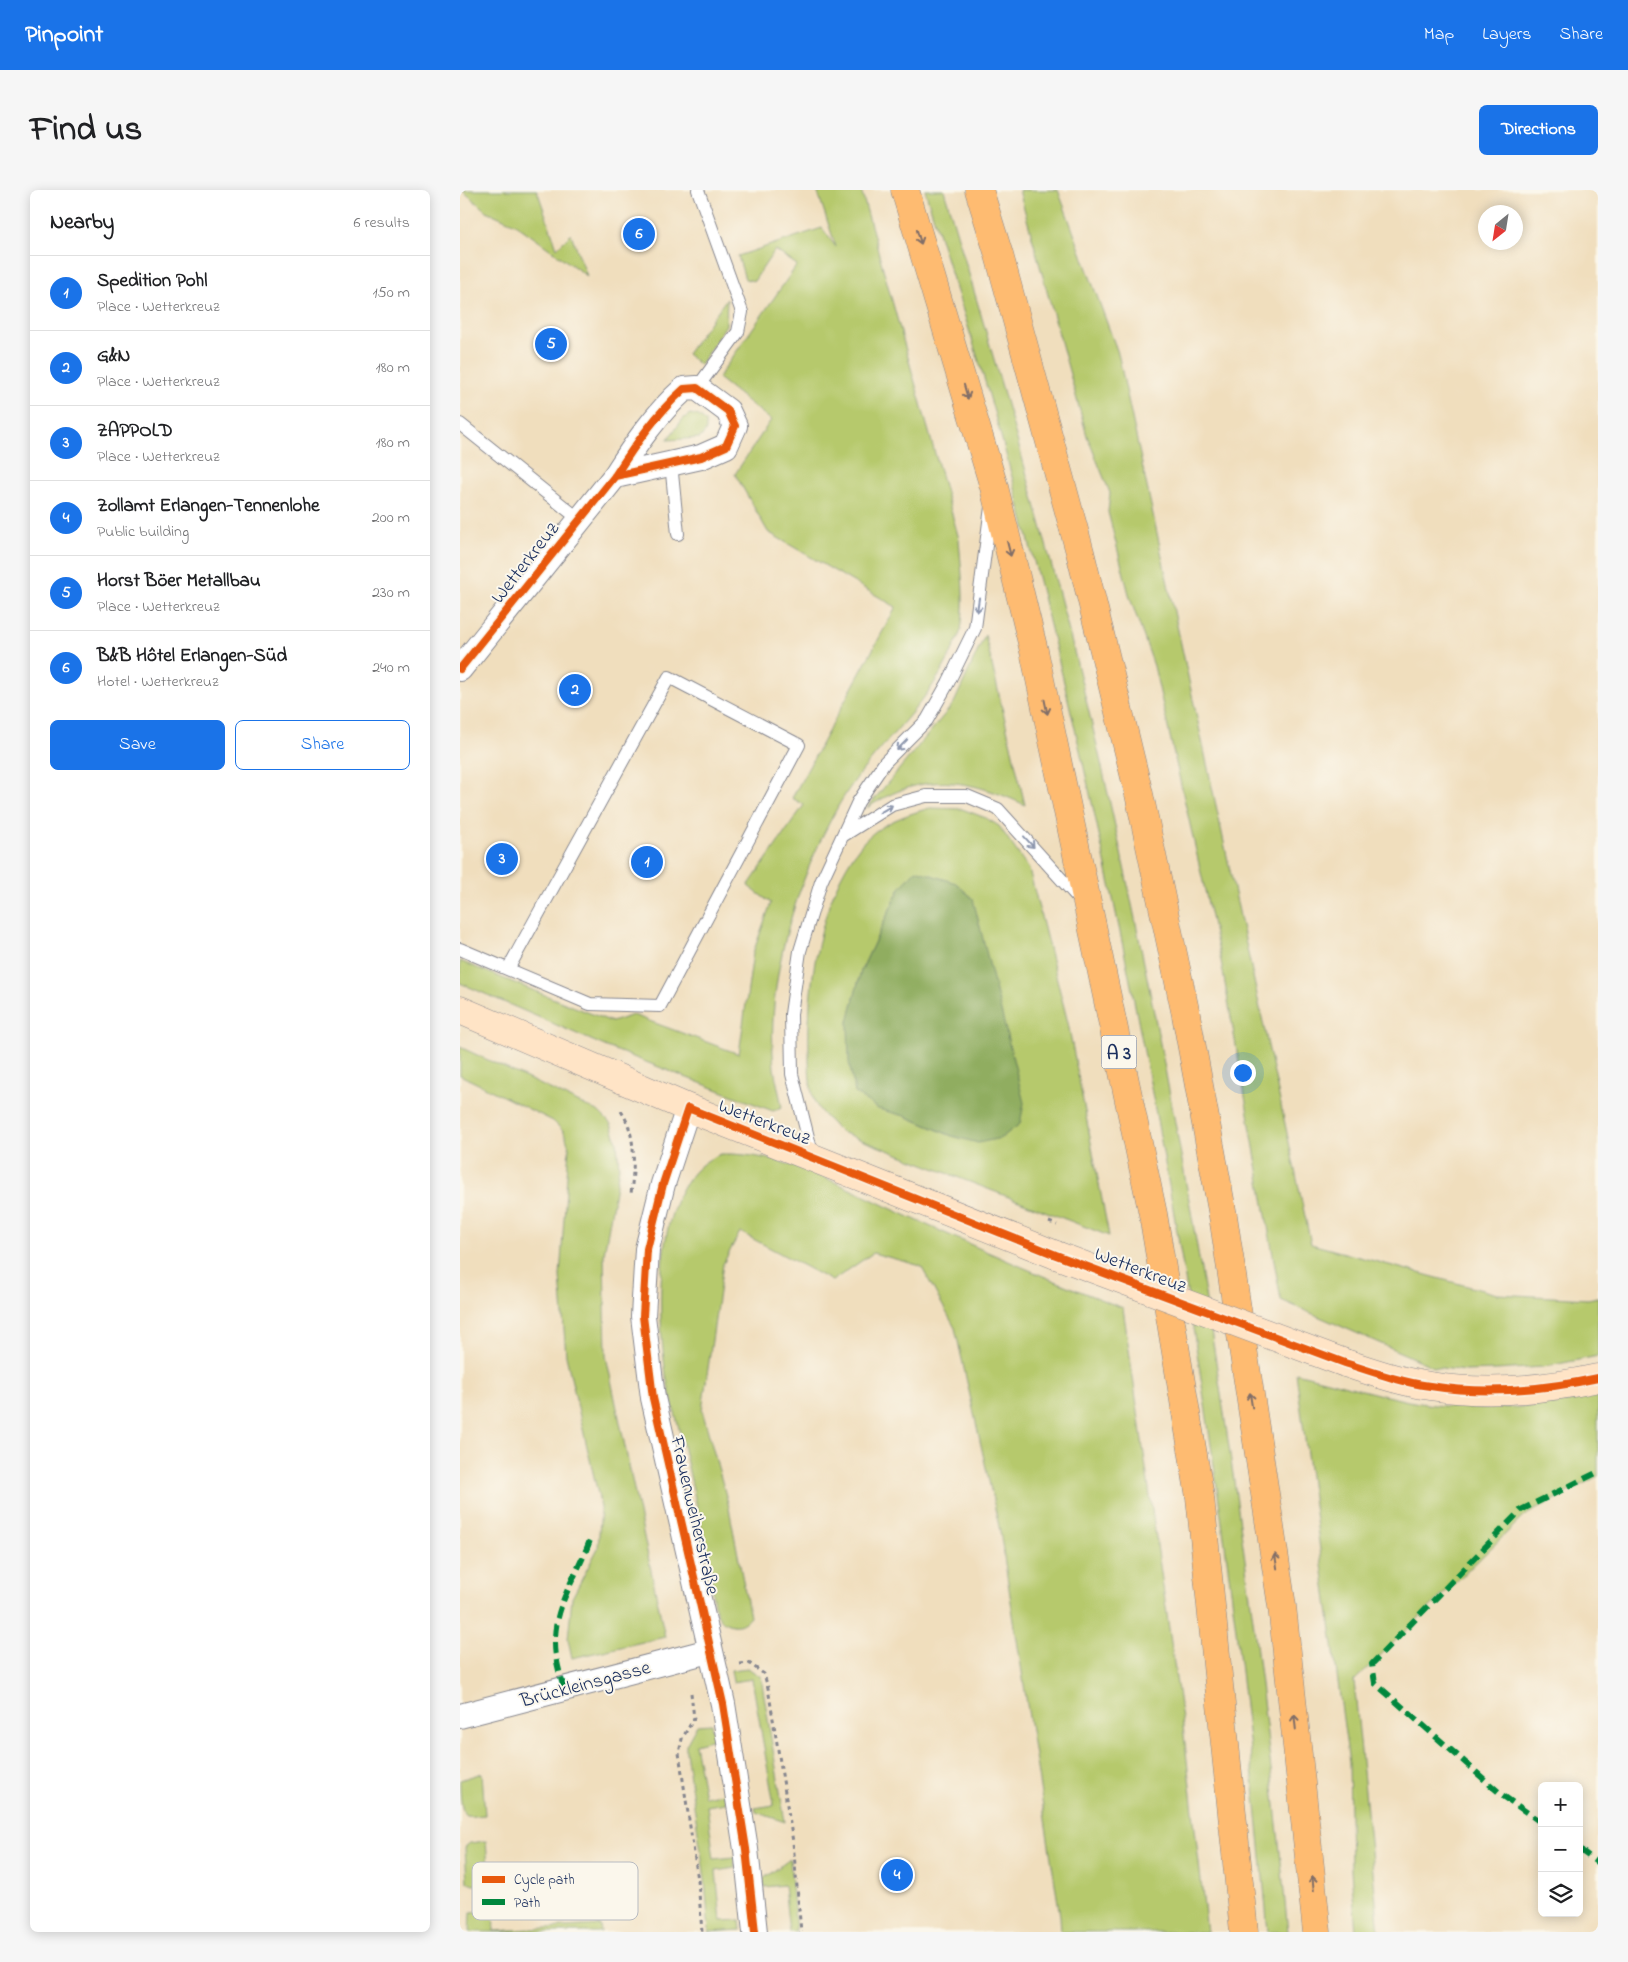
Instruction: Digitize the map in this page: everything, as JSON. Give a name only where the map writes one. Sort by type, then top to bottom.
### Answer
[{"type":"highway","name":"A 3","points":[[905,190],[994,487],[1034,651],[1153,1214],[1200,1497],[1244,1932]]},
{"type":"highway","points":[[979,190],[999,255],[1080,552],[1139,794],[1186,1015],[1223,1216],[1282,1606],[1317,1932]]},
{"type":"street","points":[[615,476],[701,457],[726,446],[734,426],[728,411],[697,388]]},
{"type":"street","name":"Wetterkreuz","points":[[464,655],[615,476],[632,449],[672,400],[684,389],[697,388]]},
{"type":"street","name":"Wetterkreuz","points":[[460,1010],[688,1108],[1056,1254],[1345,1363],[1388,1377],[1430,1386],[1484,1391],[1555,1386],[1598,1378]]},
{"type":"street","name":"Frauenweiherstraße","points":[[688,1108],[663,1184],[647,1250],[643,1316],[653,1398],[709,1651],[723,1704],[744,1839],[755,1932]]},
{"type":"street","name":"Brückleinsgasse","points":[[460,1716],[709,1651]]},
{"type":"lane","points":[[697,388],[738,332],[742,312],[698,190]]},
{"type":"lane","points":[[460,424],[579,519]]},
{"type":"lane","points":[[671,463],[678,534]]},
{"type":"lane","points":[[813,1157],[792,1074],[791,1014],[800,951],[820,882],[844,835],[858,802],[885,762],[927,720],[948,683],[974,628],[994,487]]},
{"type":"lane","points":[[460,950],[590,1004],[660,1006],[800,745],[669,677],[508,969]]},
{"type":"lane","points":[[844,835],[892,805],[926,796],[967,796],[998,809],[1089,910]]},
{"type":"path","points":[[687,1657],[694,1718],[682,1739],[679,1752],[698,1880],[702,1932]]},
{"type":"path","points":[[732,1665],[749,1663],[764,1674],[768,1688],[793,1842],[801,1932]]},
{"type":"green space","points":[[462,190],[537,190],[557,248],[571,234],[587,276],[515,224],[486,211]]},
{"type":"green space","points":[[817,190],[861,190],[959,539],[963,608],[960,633],[941,672],[914,711],[867,764],[853,783],[824,832],[810,864],[788,931],[774,1000],[772,1034],[774,1068],[782,1108],[773,1111],[607,1047],[460,983],[460,961],[612,1022],[633,1015],[739,1054],[753,953],[771,903],[748,886],[804,805],[792,798],[896,607],[768,532],[735,474],[771,420],[718,378],[797,265],[775,250],[754,281],[745,279],[738,256],[822,228],[836,247]]},
{"type":"green space","points":[[925,190],[944,190],[1008,409],[1049,555],[1087,702],[1135,919],[1190,1207],[1236,1496],[1256,1641],[1288,1932],[1268,1932],[1249,1744],[1227,1557],[1200,1370],[1169,1184],[1133,998],[1094,813],[1051,630],[1004,447]]},
{"type":"green space","points":[[1019,190],[1058,190],[1118,353],[1311,1244],[1497,1294],[1588,1299],[1598,1297],[1598,1356],[1543,1367],[1465,1371],[1434,1367],[1281,1300],[1221,961],[1154,666],[1130,598],[1108,512],[1110,493],[1087,436]]},
{"type":"green space","points":[[727,298],[726,325],[700,365],[687,354]]},
{"type":"green space","points":[[690,414],[699,416],[706,422],[706,431],[700,438],[667,440],[683,419]]},
{"type":"green space","points":[[985,635],[1025,805],[984,789],[945,782],[907,788],[887,796],[867,808],[954,703]]},
{"type":"green space","points":[[930,808],[962,809],[986,818],[999,826],[1029,869],[1068,1023],[1109,1236],[841,1132],[816,1105],[811,1088],[809,1070],[810,999],[818,944],[835,890],[847,866],[861,845],[875,831],[892,821]],"holes":[[[900,888],[952,1136],[905,1116],[848,1022],[861,971]]]},
{"type":"green space","points":[[916,870],[956,883],[973,899],[1024,1103],[1020,1124],[1001,1138],[978,1143],[952,1136],[905,1116],[878,1109],[855,1093],[849,1062],[848,1022],[861,971],[900,888]]},
{"type":"green space","points":[[460,1047],[599,1112],[611,1124],[617,1142],[619,1168],[604,1254],[606,1356],[665,1637],[572,1658],[568,1639],[572,1598],[598,1548],[601,1507],[566,1356],[560,1276],[569,1147],[564,1132],[553,1121],[460,1075]]},
{"type":"green space","points":[[721,1154],[769,1159],[817,1174],[1014,1264],[1123,1308],[1183,1726],[1207,1932],[1061,1932],[1000,1531],[955,1328],[921,1266],[873,1253],[832,1281],[740,1232],[723,1264],[702,1410],[728,1503],[750,1617],[742,1624],[733,1625],[725,1623],[716,1612],[712,1571],[666,1375],[661,1319],[661,1285],[664,1251],[670,1219],[682,1190],[698,1168]]},
{"type":"green space","points":[[1296,1373],[1380,1395],[1430,1405],[1454,1407],[1503,1408],[1553,1404],[1598,1395],[1598,1476],[1524,1516],[1354,1681],[1379,1932],[1356,1932],[1351,1870],[1349,1763]]},
{"type":"green space","points":[[748,1668],[761,1677],[785,1822],[756,1812],[755,1808],[774,1805],[752,1679],[733,1682],[731,1670]]},
{"type":"green space","points":[[711,1724],[714,1739],[695,1744],[705,1797],[724,1793],[726,1803],[707,1806],[714,1859],[734,1857],[735,1868],[716,1871],[721,1921],[740,1920],[741,1930],[709,1932],[705,1879],[686,1745],[697,1725]]},
{"type":"green space","points":[[482,1773],[485,1815],[467,1816],[462,1805],[460,1780]]},
{"type":"green space","points":[[486,1841],[488,1862],[472,1862],[472,1884],[467,1882],[465,1847],[470,1843]]},
{"type":"green space","points":[[790,1859],[796,1932],[789,1932],[784,1885],[765,1887],[763,1879]]},
{"type":"green space","points":[[471,1912],[472,1920],[493,1920],[494,1931],[600,1925],[601,1932],[470,1932]]},
{"type":"marked path","points":[[1538,1820],[1502,1795],[1375,1683],[1372,1664],[1521,1510],[1598,1472]]},
{"type":"marked path","points":[[564,1689],[555,1643],[558,1616],[590,1540]]},
{"type":"marked path","points":[[1583,1852],[1598,1863]]},
{"type":"cycle path","points":[[460,669],[615,476],[647,430],[684,389],[697,388],[728,411],[735,426],[726,446],[701,457],[615,476]]},
{"type":"cycle path","points":[[755,1932],[746,1849],[723,1704],[653,1398],[643,1316],[647,1249],[663,1184],[688,1108],[1056,1255],[1345,1363],[1387,1376],[1408,1382],[1451,1389],[1493,1391],[1556,1386],[1598,1378]]},
{"type":"place","name":"B&B Hôtel Erlangen-Süd","points":[[639,234]]},
{"type":"place","name":"Horst Böer Metallbau","points":[[551,344]]},
{"type":"place","name":"G&N","points":[[575,690]]},
{"type":"place","name":"ZAPPOLD","points":[[502,859]]},
{"type":"place","name":"Spedition Pohl","points":[[647,862]]},
{"type":"place","name":"Zollamt Erlangen-Tennenlohe","points":[[897,1875]]}]
